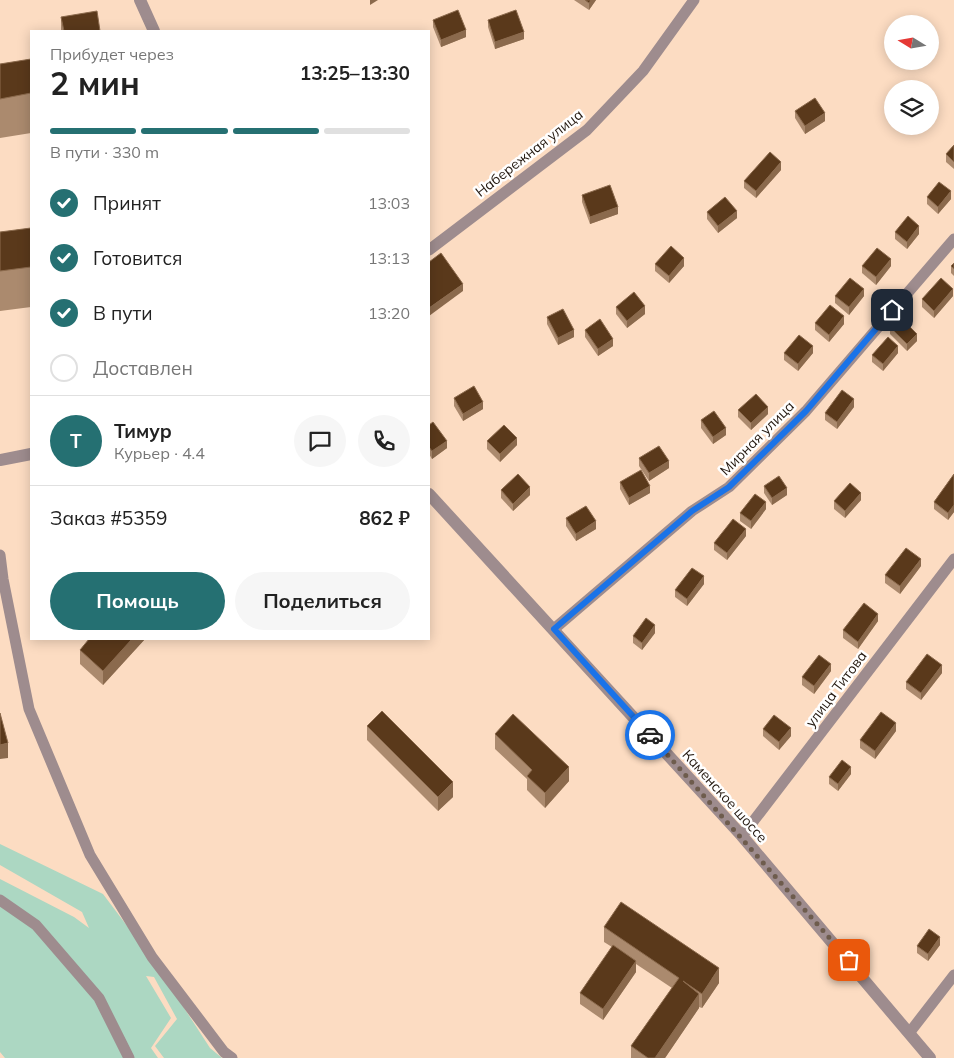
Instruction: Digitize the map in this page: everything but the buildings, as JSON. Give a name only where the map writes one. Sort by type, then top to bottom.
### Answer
[{"type":"street","points":[[140,0],[154,30]]},
{"type":"street","name":"Набережная улица","points":[[430,249],[587,130],[643,71],[694,0]]},
{"type":"street","name":"Мирная улица","points":[[554,629],[692,511],[729,487],[806,411],[954,239]]},
{"type":"street","points":[[0,460],[30,454]]},
{"type":"street","name":"Каменское шоссе","points":[[430,495],[742,836],[910,1032],[930,1058]]},
{"type":"street","points":[[0,555],[2,579],[29,709],[90,855],[152,957],[224,1052],[232,1058]]},
{"type":"street","name":"улица Титова","points":[[742,836],[954,559]]},
{"type":"street","points":[[0,900],[36,925],[99,998],[129,1058]]},
{"type":"street","points":[[910,1032],[954,975]]},
{"type":"green space","points":[[0,844],[103,894],[155,963],[210,1048],[222,1058],[164,1058],[155,1046],[177,1019],[154,977],[146,976],[171,1018],[151,1048],[158,1058],[5,1058],[0,1052],[0,879],[74,917],[89,928],[82,912],[0,865]]},
{"type":"way so far","points":[[650,735],[742,836],[849,960]]},
{"type":"route","points":[[650,735],[554,629],[692,511],[729,487],[806,411],[892,310]]}]
